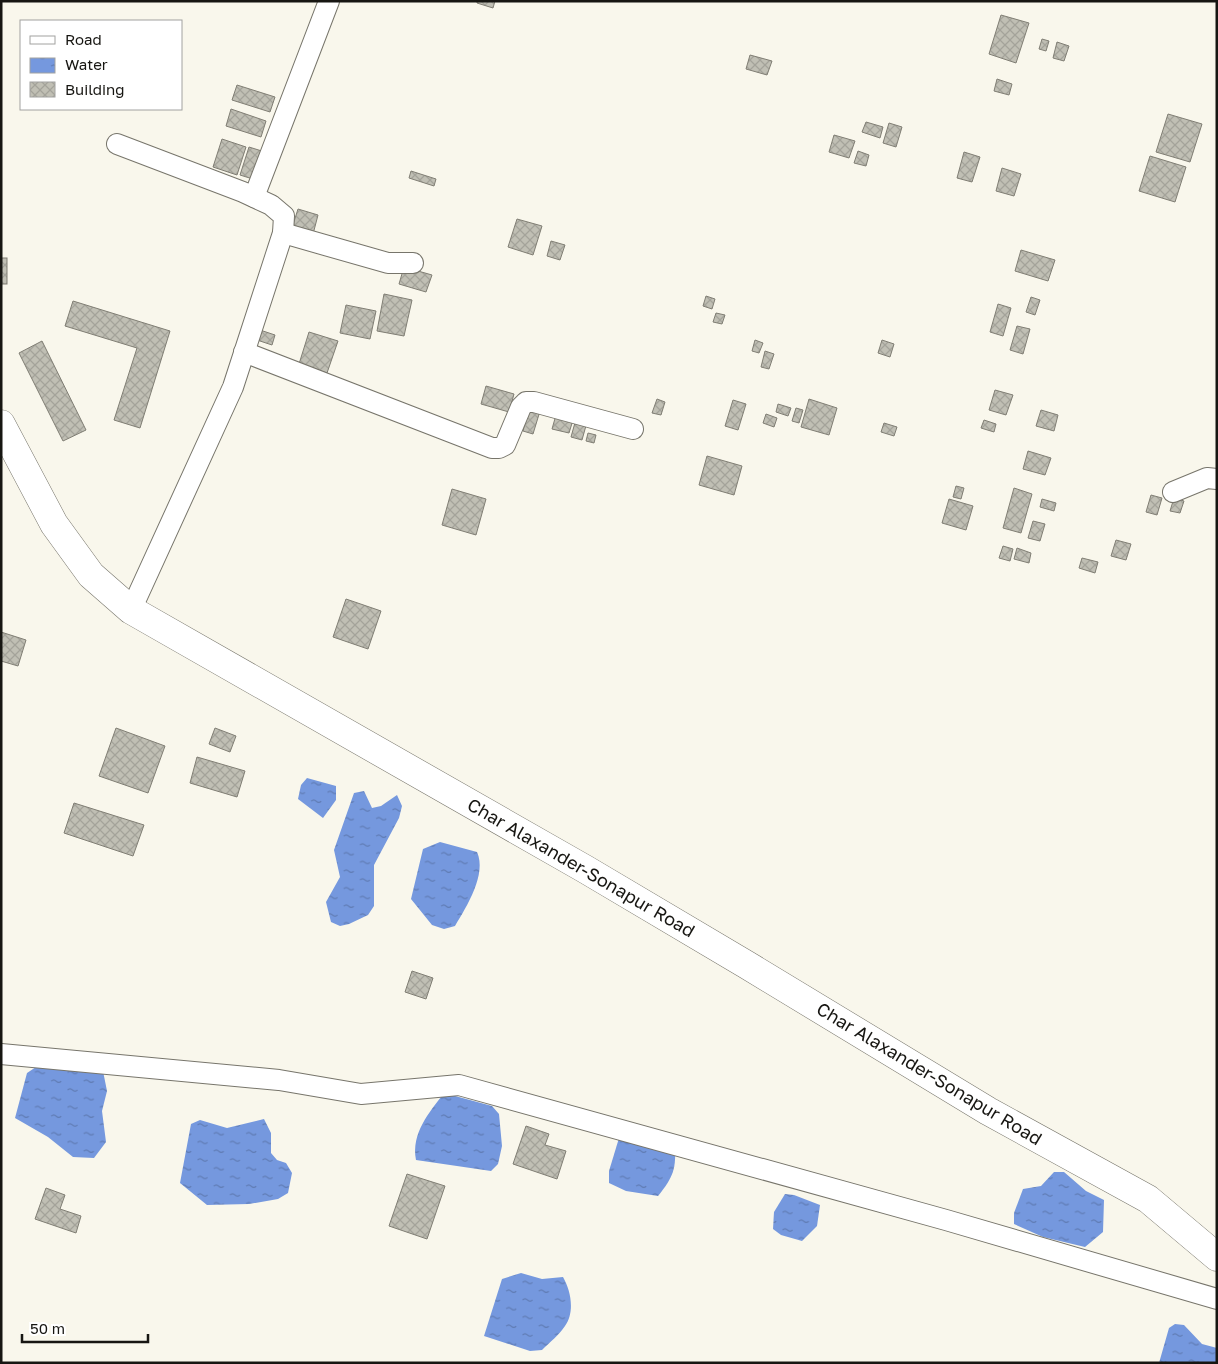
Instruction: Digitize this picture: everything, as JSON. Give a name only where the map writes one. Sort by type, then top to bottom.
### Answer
[{"type":"main road","name":"Char Alaxander-Sonapur Road","points":[[1,424],[60,531],[91,575],[131,610],[611,884],[988,1111],[1148,1199],[1217,1257]]},
{"type":"street","points":[[254,197],[329,1]]},
{"type":"street","points":[[117,144],[254,197],[271,205],[284,216],[283,233],[233,387],[131,610]]},
{"type":"street","points":[[283,233],[388,263],[413,263]]},
{"type":"street","points":[[244,352],[492,448],[499,448],[505,445],[521,407],[526,402],[534,402],[633,429]]},
{"type":"street","points":[[1173,492],[1207,478],[1217,479]]},
{"type":"street","points":[[1,1054],[279,1080],[361,1094],[459,1086],[946,1220],[1217,1299]]},
{"type":"water","points":[[307,778],[336,786],[336,800],[323,818],[298,799],[301,785]]},
{"type":"water","points":[[364,791],[372,808],[381,806],[397,795],[402,806],[399,818],[374,865],[374,906],[368,915],[340,926],[331,922],[326,902],[340,877],[334,850],[354,793]]},
{"type":"water","points":[[440,842],[477,852],[479,861],[478,880],[470,900],[455,926],[444,929],[432,925],[411,899],[423,849]]},
{"type":"water","points":[[36,1067],[103,1071],[107,1091],[102,1111],[106,1142],[94,1158],[73,1157],[48,1137],[15,1118],[27,1073]]},
{"type":"water","points":[[444,1093],[492,1106],[499,1114],[502,1146],[498,1164],[491,1171],[416,1160],[416,1141],[422,1124]]},
{"type":"water","points":[[264,1119],[271,1133],[271,1153],[277,1160],[286,1163],[292,1173],[288,1193],[278,1199],[249,1204],[207,1205],[180,1183],[191,1124],[200,1120],[227,1128]]},
{"type":"water","points":[[619,1138],[675,1144],[673,1172],[668,1183],[658,1196],[626,1191],[609,1183],[609,1171]]},
{"type":"water","points":[[1054,1172],[1064,1172],[1086,1191],[1104,1200],[1103,1232],[1085,1247],[1043,1237],[1014,1224],[1014,1213],[1023,1189],[1041,1186]]},
{"type":"water","points":[[785,1194],[794,1195],[820,1205],[817,1226],[802,1241],[781,1235],[773,1229],[774,1212]]},
{"type":"water","points":[[521,1273],[542,1279],[563,1277],[568,1289],[571,1308],[568,1320],[560,1332],[542,1350],[530,1351],[484,1336],[502,1279]]},
{"type":"water","points":[[1175,1324],[1184,1325],[1202,1344],[1217,1348],[1217,1363],[1159,1363],[1169,1328]]},
{"type":"building","points":[[477,1],[495,1],[493,8],[477,3]]},
{"type":"building","points":[[1001,15],[1029,23],[1016,63],[989,54]]},
{"type":"building","points":[[1042,39],[1049,41],[1046,51],[1039,49]]},
{"type":"building","points":[[1057,42],[1069,46],[1064,61],[1053,58]]},
{"type":"building","points":[[750,55],[772,61],[767,75],[746,69]]},
{"type":"building","points":[[997,79],[1012,84],[1009,95],[994,91]]},
{"type":"building","points":[[237,85],[275,97],[270,112],[232,100]]},
{"type":"building","points":[[231,109],[266,121],[261,137],[226,126]]},
{"type":"building","points":[[1168,114],[1202,124],[1190,162],[1156,152]]},
{"type":"building","points":[[866,122],[883,127],[880,138],[862,132]]},
{"type":"building","points":[[889,123],[902,127],[896,147],[883,143]]},
{"type":"building","points":[[834,135],[855,141],[849,158],[829,152]]},
{"type":"building","points":[[222,139],[246,147],[237,175],[213,167]]},
{"type":"building","points":[[249,147],[265,152],[256,180],[240,175]]},
{"type":"building","points":[[858,151],[869,155],[866,166],[854,163]]},
{"type":"building","points":[[964,152],[980,157],[972,182],[957,178]]},
{"type":"building","points":[[1150,156],[1186,167],[1175,202],[1139,191]]},
{"type":"building","points":[[1002,168],[1021,174],[1014,196],[996,191]]},
{"type":"building","points":[[411,171],[436,179],[434,186],[409,178]]},
{"type":"building","points":[[298,209],[318,215],[312,238],[291,231]]},
{"type":"building","points":[[517,219],[542,226],[533,255],[508,247]]},
{"type":"building","points":[[551,241],[565,245],[560,260],[547,256]]},
{"type":"building","points":[[1021,250],[1055,260],[1048,281],[1015,271]]},
{"type":"building","points":[[1,258],[7,258],[7,284],[1,284]]},
{"type":"building","points":[[404,267],[432,275],[426,292],[399,284]]},
{"type":"building","points":[[384,294],[412,300],[404,336],[377,331]]},
{"type":"building","points":[[706,296],[715,299],[712,309],[703,306]]},
{"type":"building","points":[[1031,297],[1040,300],[1035,315],[1026,312]]},
{"type":"building","points":[[73,301],[170,331],[140,428],[114,420],[137,348],[65,326]]},
{"type":"building","points":[[998,304],[1011,308],[1003,336],[990,332]]},
{"type":"building","points":[[346,305],[376,311],[370,339],[340,333]]},
{"type":"building","points":[[716,313],[725,315],[722,324],[713,322]]},
{"type":"building","points":[[1017,326],[1030,329],[1023,354],[1010,350]]},
{"type":"building","points":[[260,330],[275,335],[272,345],[257,340]]},
{"type":"building","points":[[309,332],[338,341],[327,373],[299,364]]},
{"type":"building","points":[[755,340],[763,343],[759,353],[752,351]]},
{"type":"building","points":[[882,340],[894,344],[890,357],[878,353]]},
{"type":"building","points":[[42,341],[86,430],[63,441],[19,353]]},
{"type":"building","points":[[765,351],[774,354],[769,369],[761,367]]},
{"type":"building","points":[[486,386],[514,394],[509,412],[481,404]]},
{"type":"building","points":[[995,390],[1013,395],[1006,415],[989,410]]},
{"type":"building","points":[[657,399],[665,402],[661,415],[652,413]]},
{"type":"building","points":[[809,399],[837,408],[829,435],[801,427]]},
{"type":"building","points":[[733,400],[746,404],[738,430],[725,426]]},
{"type":"building","points":[[778,404],[791,408],[788,416],[776,412]]},
{"type":"building","points":[[529,408],[540,411],[533,434],[523,431]]},
{"type":"building","points":[[796,408],[803,410],[799,423],[792,421]]},
{"type":"building","points":[[1041,410],[1058,415],[1054,431],[1036,426]]},
{"type":"building","points":[[766,414],[777,418],[774,427],[763,423]]},
{"type":"building","points":[[556,415],[573,420],[569,433],[552,429]]},
{"type":"building","points":[[576,419],[587,422],[582,440],[571,437]]},
{"type":"building","points":[[984,420],[996,424],[994,432],[981,428]]},
{"type":"building","points":[[884,423],[897,427],[894,436],[881,432]]},
{"type":"building","points":[[588,433],[596,435],[594,443],[586,441]]},
{"type":"building","points":[[1028,451],[1051,458],[1045,475],[1023,469]]},
{"type":"building","points":[[707,456],[742,466],[734,495],[699,485]]},
{"type":"building","points":[[956,486],[964,488],[961,499],[953,497]]},
{"type":"building","points":[[1014,488],[1032,494],[1021,533],[1003,528]]},
{"type":"building","points":[[452,489],[486,499],[476,535],[442,525]]},
{"type":"building","points":[[1151,495],[1162,498],[1157,515],[1146,512]]},
{"type":"building","points":[[1174,498],[1184,501],[1180,513],[1170,511]]},
{"type":"building","points":[[949,499],[973,506],[966,530],[942,523]]},
{"type":"building","points":[[1042,499],[1056,503],[1054,511],[1040,507]]},
{"type":"building","points":[[1033,521],[1045,524],[1040,541],[1028,538]]},
{"type":"building","points":[[1116,540],[1131,544],[1126,560],[1111,556]]},
{"type":"building","points":[[1003,546],[1013,549],[1010,561],[999,558]]},
{"type":"building","points":[[1017,548],[1031,553],[1029,563],[1014,559]]},
{"type":"building","points":[[1082,558],[1098,562],[1095,573],[1079,568]]},
{"type":"building","points":[[346,599],[381,611],[368,649],[333,637]]},
{"type":"building","points":[[1,632],[26,640],[18,666],[1,661]]},
{"type":"building","points":[[116,728],[165,746],[148,793],[99,776]]},
{"type":"building","points":[[215,728],[236,736],[230,752],[209,744]]},
{"type":"building","points":[[197,757],[245,771],[237,797],[190,783]]},
{"type":"building","points":[[74,803],[144,825],[133,856],[64,833]]},
{"type":"building","points":[[412,971],[433,978],[426,999],[405,992]]},
{"type":"building","points":[[526,1126],[549,1134],[545,1145],[566,1151],[557,1179],[513,1164]]},
{"type":"building","points":[[407,1174],[445,1186],[427,1239],[389,1226]]},
{"type":"building","points":[[46,1188],[65,1195],[60,1209],[81,1216],[76,1233],[35,1219]]}]
